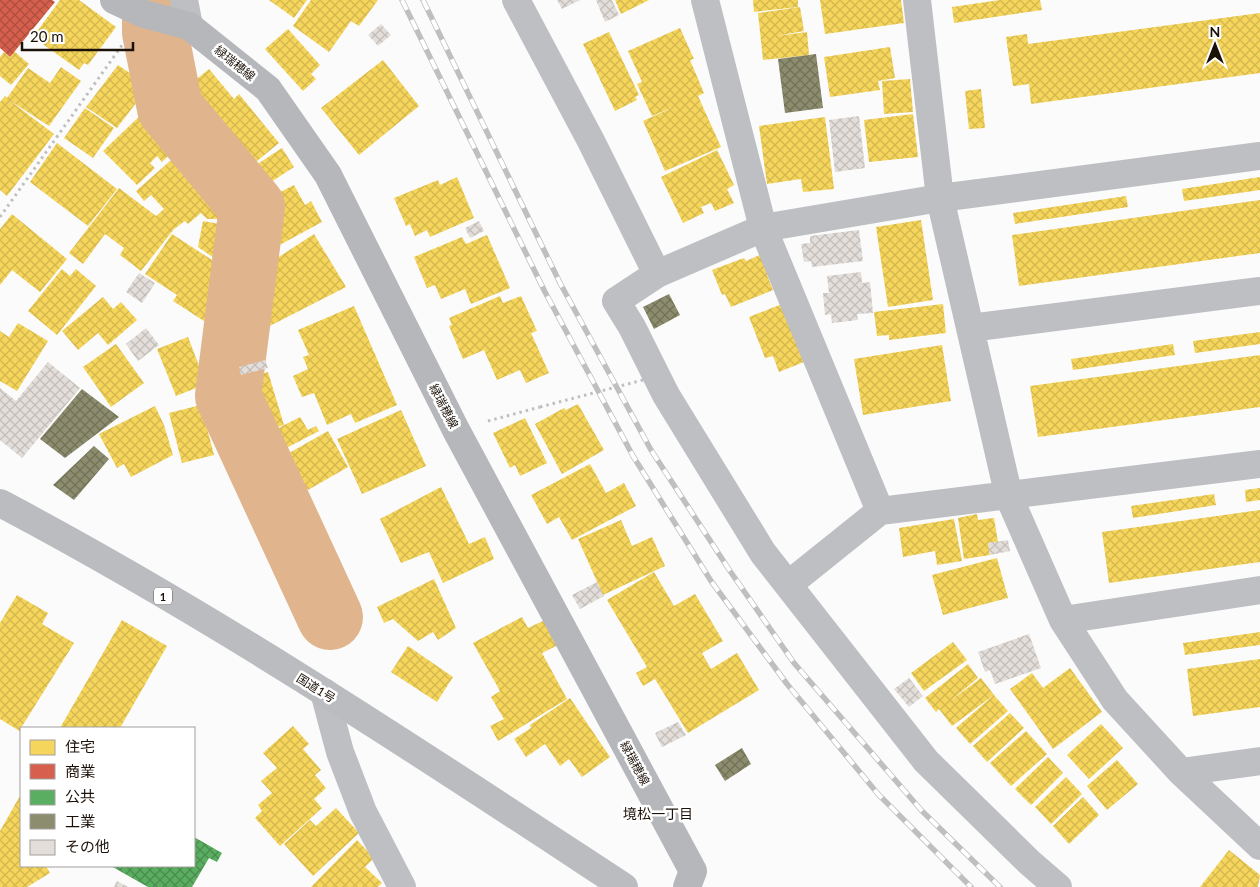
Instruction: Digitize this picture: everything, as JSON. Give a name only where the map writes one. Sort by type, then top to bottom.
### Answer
[{"type":"highway","name":"国道1号","points":[[0,503],[71,540],[324,692],[624,887]]},
{"type":"main road","name":"緑瑞穂線","points":[[114,0],[161,19],[268,89],[328,175],[456,430],[693,871],[687,887]]},
{"type":"street","points":[[161,19],[184,0]]},
{"type":"street","points":[[516,0],[591,141],[657,274]]},
{"type":"street","points":[[705,0],[763,228],[880,511]]},
{"type":"street","points":[[917,0],[940,198],[1009,497],[1063,620],[1115,700],[1181,772],[1260,846]]},
{"type":"street","points":[[1058,887],[926,761],[763,553],[676,412],[616,301],[657,274],[763,228],[940,198],[1260,156]]},
{"type":"street","points":[[970,328],[1260,291]]},
{"type":"street","points":[[789,584],[880,511],[1009,497],[1260,464]]},
{"type":"street","points":[[1063,620],[1260,590]]},
{"type":"street","points":[[324,692],[340,752],[363,812],[402,887]]},
{"type":"street","points":[[1181,772],[1260,761]]},
{"type":"path","points":[[0,216],[161,19]]},
{"type":"path","points":[[456,430],[643,380]]},
{"type":"building: 住宅","points":[[60,0],[79,0],[116,27],[88,65],[84,63],[79,70],[33,37]]},
{"type":"building: 住宅","points":[[269,0],[307,0],[294,18]]},
{"type":"building: 住宅","points":[[311,0],[378,0],[359,26],[351,21],[329,52],[293,26]]},
{"type":"building: 住宅","points":[[615,0],[649,0],[621,14]]},
{"type":"building: 住宅","points":[[753,0],[798,0],[798,7],[754,12]]},
{"type":"building: 住宅","points":[[820,0],[901,0],[904,23],[825,34]]},
{"type":"building: 住宅","points":[[1000,0],[1040,0],[1042,10],[954,23],[952,7]]},
{"type":"building: 住宅","points":[[800,7],[804,31],[776,36],[807,32],[809,55],[763,60],[758,13]]},
{"type":"building: 住宅","points":[[1260,13],[1260,73],[1031,104],[1029,84],[1013,86],[1006,37],[1027,34],[1028,44]]},
{"type":"building: 住宅","points":[[680,28],[694,59],[690,60],[704,93],[698,96],[721,147],[665,171],[643,121],[676,106],[652,116],[637,84],[642,82],[628,51]]},
{"type":"building: 住宅","points":[[288,29],[320,65],[311,74],[316,79],[303,91],[265,49]]},
{"type":"building: 住宅","points":[[609,32],[639,95],[635,97],[637,100],[615,111],[583,44]]},
{"type":"building: 住宅","points":[[890,47],[895,78],[878,81],[880,90],[830,97],[824,57]]},
{"type":"building: 住宅","points":[[14,51],[29,64],[11,85],[0,76],[0,57],[4,52],[10,57]]},
{"type":"building: 住宅","points":[[383,60],[419,106],[359,155],[321,108]]},
{"type":"building: 住宅","points":[[118,65],[149,86],[117,128],[86,107]]},
{"type":"building: 住宅","points":[[61,67],[81,81],[49,126],[9,100],[54,134],[7,196],[0,190],[0,102],[5,96],[7,98],[28,68],[50,83]]},
{"type":"building: 住宅","points":[[209,69],[234,99],[239,94],[279,143],[251,166],[253,169],[238,181],[188,121],[194,116],[182,102],[198,88],[193,82]]},
{"type":"building: 住宅","points":[[910,79],[913,112],[884,114],[882,81]]},
{"type":"building: 住宅","points":[[981,89],[985,128],[969,129],[965,91]]},
{"type":"building: 住宅","points":[[156,106],[174,125],[165,133],[178,147],[162,162],[157,156],[150,163],[155,168],[137,185],[103,151],[144,112],[147,115]]},
{"type":"building: 住宅","points":[[85,108],[114,128],[93,158],[64,138]]},
{"type":"building: 住宅","points":[[913,114],[918,157],[869,162],[864,120]]},
{"type":"building: 住宅","points":[[825,117],[834,189],[803,192],[801,179],[767,184],[759,126]]},
{"type":"building: 住宅","points":[[57,143],[117,189],[88,226],[30,182]]},
{"type":"building: 住宅","points":[[186,147],[221,188],[217,192],[232,208],[218,219],[207,219],[201,213],[188,224],[185,221],[174,229],[141,271],[120,255],[124,248],[105,234],[83,264],[69,253],[119,188],[156,216],[164,209],[151,195],[144,201],[136,191]]},
{"type":"building: 住宅","points":[[282,148],[294,167],[268,184],[256,165]]},
{"type":"building: 住宅","points":[[717,150],[734,185],[727,189],[734,203],[715,211],[711,203],[701,207],[704,213],[683,223],[661,177]]},
{"type":"building: 住宅","points":[[457,177],[474,218],[430,237],[427,230],[415,236],[410,224],[406,226],[394,198],[438,180],[440,185]]},
{"type":"building: 住宅","points":[[1260,177],[1260,190],[1184,201],[1182,189]]},
{"type":"building: 住宅","points":[[294,185],[305,205],[311,201],[322,222],[276,247],[253,206]]},
{"type":"building: 住宅","points":[[1126,196],[1128,207],[1015,224],[1013,213]]},
{"type":"building: 住宅","points":[[1260,200],[1260,253],[1019,286],[1012,235]]},
{"type":"building: 住宅","points":[[12,214],[67,259],[40,292],[12,270],[0,285],[0,229]]},
{"type":"building: 住宅","points":[[921,220],[933,300],[888,307],[876,227]]},
{"type":"building: 住宅","points":[[203,221],[236,227],[229,263],[217,260],[198,247]]},
{"type":"building: 住宅","points":[[172,234],[232,273],[221,290],[227,293],[207,323],[173,301],[177,295],[145,274]]},
{"type":"building: 住宅","points":[[314,234],[346,287],[242,340],[248,277]]},
{"type":"building: 住宅","points":[[487,235],[510,288],[471,304],[465,289],[441,299],[435,285],[427,288],[414,257],[462,237],[466,244]]},
{"type":"building: 住宅","points":[[762,254],[770,274],[767,275],[773,290],[731,307],[725,294],[722,295],[712,270],[744,258],[746,261]]},
{"type":"building: 住宅","points":[[62,269],[70,276],[76,269],[96,286],[57,335],[28,311]]},
{"type":"building: 住宅","points":[[500,296],[503,303],[521,296],[537,331],[531,333],[549,373],[526,383],[520,370],[497,380],[484,350],[463,359],[449,326],[452,325],[449,318]]},
{"type":"building: 住宅","points":[[103,297],[113,309],[121,302],[137,320],[108,345],[98,333],[78,350],[62,331]]},
{"type":"building: 住宅","points":[[782,304],[804,362],[779,372],[773,356],[765,358],[749,317]]},
{"type":"building: 住宅","points":[[943,304],[946,333],[889,340],[889,335],[877,336],[874,312]]},
{"type":"building: 住宅","points":[[354,306],[397,405],[355,423],[351,414],[327,425],[314,393],[302,397],[293,376],[308,369],[303,357],[309,355],[298,330]]},
{"type":"building: 住宅","points":[[18,323],[48,341],[17,391],[0,381],[0,331],[9,337]]},
{"type":"building: 住宅","points":[[1260,332],[1260,344],[1195,353],[1193,341]]},
{"type":"building: 住宅","points":[[188,337],[206,384],[176,396],[157,349]]},
{"type":"building: 住宅","points":[[116,344],[144,383],[111,407],[83,367]]},
{"type":"building: 住宅","points":[[1173,344],[1175,355],[1073,370],[1071,359]]},
{"type":"building: 住宅","points":[[942,345],[951,401],[863,415],[854,359]]},
{"type":"building: 住宅","points":[[1260,355],[1260,407],[1038,437],[1030,386]]},
{"type":"building: 住宅","points":[[268,372],[284,425],[252,434],[236,381]]},
{"type":"building: 住宅","points":[[578,404],[604,450],[562,474],[535,424],[564,408],[566,410]]},
{"type":"building: 住宅","points":[[201,405],[214,455],[182,463],[169,413]]},
{"type":"building: 住宅","points":[[155,406],[164,425],[173,455],[131,477],[124,464],[117,468],[99,434]]},
{"type":"building: 住宅","points":[[401,410],[426,466],[362,494],[337,439]]},
{"type":"building: 住宅","points":[[300,417],[308,430],[316,426],[319,431],[271,456],[261,437]]},
{"type":"building: 住宅","points":[[525,418],[547,463],[520,476],[515,465],[510,468],[493,433]]},
{"type":"building: 住宅","points":[[328,431],[348,467],[308,490],[304,484],[289,492],[273,462]]},
{"type":"building: 住宅","points":[[590,464],[606,493],[624,483],[636,506],[572,540],[559,517],[547,524],[531,495]]},
{"type":"building: 住宅","points":[[441,487],[469,544],[485,537],[494,559],[443,583],[429,552],[401,563],[380,519]]},
{"type":"building: 住宅","points":[[1260,488],[1260,500],[1246,502],[1245,490]]},
{"type":"building: 住宅","points":[[1214,494],[1216,505],[1133,518],[1131,506]]},
{"type":"building: 住宅","points":[[1260,510],[1260,562],[1109,583],[1102,532]]},
{"type":"building: 住宅","points":[[977,514],[978,520],[994,518],[998,542],[988,543],[990,555],[964,559],[958,518]]},
{"type":"building: 住宅","points":[[954,519],[962,561],[937,565],[935,551],[903,557],[899,528]]},
{"type":"building: 住宅","points":[[621,520],[632,546],[652,537],[665,566],[603,595],[578,539]]},
{"type":"building: 住宅","points":[[997,558],[1008,598],[943,615],[932,575]]},
{"type":"building: 住宅","points":[[654,572],[674,606],[695,594],[723,641],[702,653],[711,669],[737,653],[759,690],[688,733],[655,679],[643,686],[636,673],[647,667],[607,600]]},
{"type":"building: 住宅","points":[[434,579],[456,628],[438,640],[433,632],[418,641],[393,619],[384,623],[377,607]]},
{"type":"building: 住宅","points":[[17,595],[48,613],[42,624],[74,643],[20,727],[20,731],[0,719],[0,623]]},
{"type":"building: 住宅","points":[[522,617],[528,628],[545,620],[558,645],[542,653],[567,699],[498,741],[490,726],[504,719],[491,697],[500,691],[473,643]]},
{"type":"building: 住宅","points":[[122,620],[167,646],[121,727],[61,727]]},
{"type":"building: 住宅","points":[[1260,632],[1260,645],[1185,655],[1183,643]]},
{"type":"building: 住宅","points":[[953,642],[967,660],[924,691],[911,673]]},
{"type":"building: 住宅","points":[[408,646],[453,677],[437,702],[391,672]]},
{"type":"building: 住宅","points":[[1260,659],[1260,707],[1193,716],[1187,669]]},
{"type":"building: 住宅","points":[[968,664],[978,678],[950,701],[981,678],[994,695],[952,726],[939,709],[936,712],[925,698]]},
{"type":"building: 住宅","points":[[1070,668],[1102,712],[1053,749],[1010,689],[1032,673],[1043,688]]},
{"type":"building: 住宅","points":[[994,695],[1008,711],[970,744],[956,728]]},
{"type":"building: 住宅","points":[[570,698],[610,757],[582,777],[569,759],[560,766],[545,744],[526,757],[514,739],[531,728],[530,725]]},
{"type":"building: 住宅","points":[[1010,713],[1024,728],[987,762],[973,746]]},
{"type":"building: 住宅","points":[[1101,724],[1123,748],[1089,779],[1067,755]]},
{"type":"building: 住宅","points":[[293,726],[309,744],[303,749],[321,770],[315,775],[326,788],[314,799],[322,808],[280,846],[255,818],[262,811],[258,805],[272,793],[261,781],[277,768],[263,753]]},
{"type":"building: 住宅","points":[[1026,731],[1047,754],[1011,786],[990,763]]},
{"type":"building: 住宅","points":[[1048,757],[1063,773],[1031,805],[1015,789]]},
{"type":"building: 住宅","points":[[1117,760],[1138,784],[1107,810],[1087,786]]},
{"type":"building: 住宅","points":[[1066,777],[1082,794],[1051,824],[1035,807]]},
{"type":"building: 住宅","points":[[20,796],[20,867],[47,867],[50,873],[27,887],[0,887],[0,831]]},
{"type":"building: 住宅","points":[[1083,797],[1099,815],[1069,844],[1053,826]]},
{"type":"building: 住宅","points":[[336,808],[359,833],[313,876],[284,844],[310,820],[316,826]]},
{"type":"building: 住宅","points":[[357,840],[374,858],[365,867],[382,883],[378,887],[311,887]]},
{"type":"building: 住宅","points":[[1229,850],[1260,875],[1258,887],[1200,887]]},
{"type":"building: 商業","points":[[0,0],[52,0],[55,2],[10,57],[0,48]]},
{"type":"building: 公共","points":[[195,838],[222,853],[217,862],[209,858],[192,887],[148,887],[113,867],[195,867]]},
{"type":"building: 工業","points":[[816,54],[823,108],[785,113],[778,59]]},
{"type":"building: 工業","points":[[669,294],[680,315],[654,329],[643,307]]},
{"type":"building: 工業","points":[[82,389],[119,417],[65,458],[40,439]]},
{"type":"building: 工業","points":[[94,446],[109,459],[74,500],[53,485]]},
{"type":"building: 工業","points":[[742,748],[751,764],[725,781],[715,765]]},
{"type":"building: その他","points":[[557,0],[580,0],[562,9]]},
{"type":"building: その他","points":[[596,0],[612,0],[619,15],[605,22]]},
{"type":"building: その他","points":[[381,24],[391,35],[378,46],[368,35]]},
{"type":"building: その他","points":[[859,116],[865,168],[835,172],[829,120]]},
{"type":"building: その他","points":[[479,221],[484,231],[470,238],[465,228]]},
{"type":"building: その他","points":[[859,230],[863,261],[812,267],[811,261],[804,262],[801,244],[810,243],[810,236]]},
{"type":"building: その他","points":[[861,272],[862,283],[870,282],[873,313],[857,314],[858,320],[832,323],[831,314],[825,315],[823,293],[829,293],[827,276]]},
{"type":"building: その他","points":[[139,273],[155,283],[142,303],[126,292]]},
{"type":"building: その他","points":[[146,328],[159,345],[138,361],[126,344]]},
{"type":"building: その他","points":[[265,360],[268,368],[241,375],[239,367]]},
{"type":"building: その他","points":[[48,362],[80,388],[22,458],[0,440],[0,388],[16,401]]},
{"type":"building: その他","points":[[1008,540],[1010,551],[990,555],[988,543]]},
{"type":"building: その他","points":[[597,582],[604,596],[580,609],[572,595]]},
{"type":"building: その他","points":[[1029,634],[1041,668],[995,684],[990,670],[985,672],[978,652]]},
{"type":"building: その他","points":[[909,678],[923,696],[909,707],[894,689]]},
{"type":"building: その他","points":[[678,722],[686,735],[662,747],[655,733]]},
{"type":"building: その他","points":[[117,881],[128,887],[114,887]]},
{"type":"waterway","points":[[155,0],[155,32],[170,108],[252,207],[228,396],[330,617]]},
{"type":"railway","points":[[402,0],[545,292],[633,456],[711,581],[787,684],[878,794],[971,887]]},
{"type":"railway","points":[[423,0],[560,283],[651,450],[730,571],[794,663],[922,811],[1000,887]]},
{"type":"district","name":"境松一丁目","points":[[658,813]]}]
